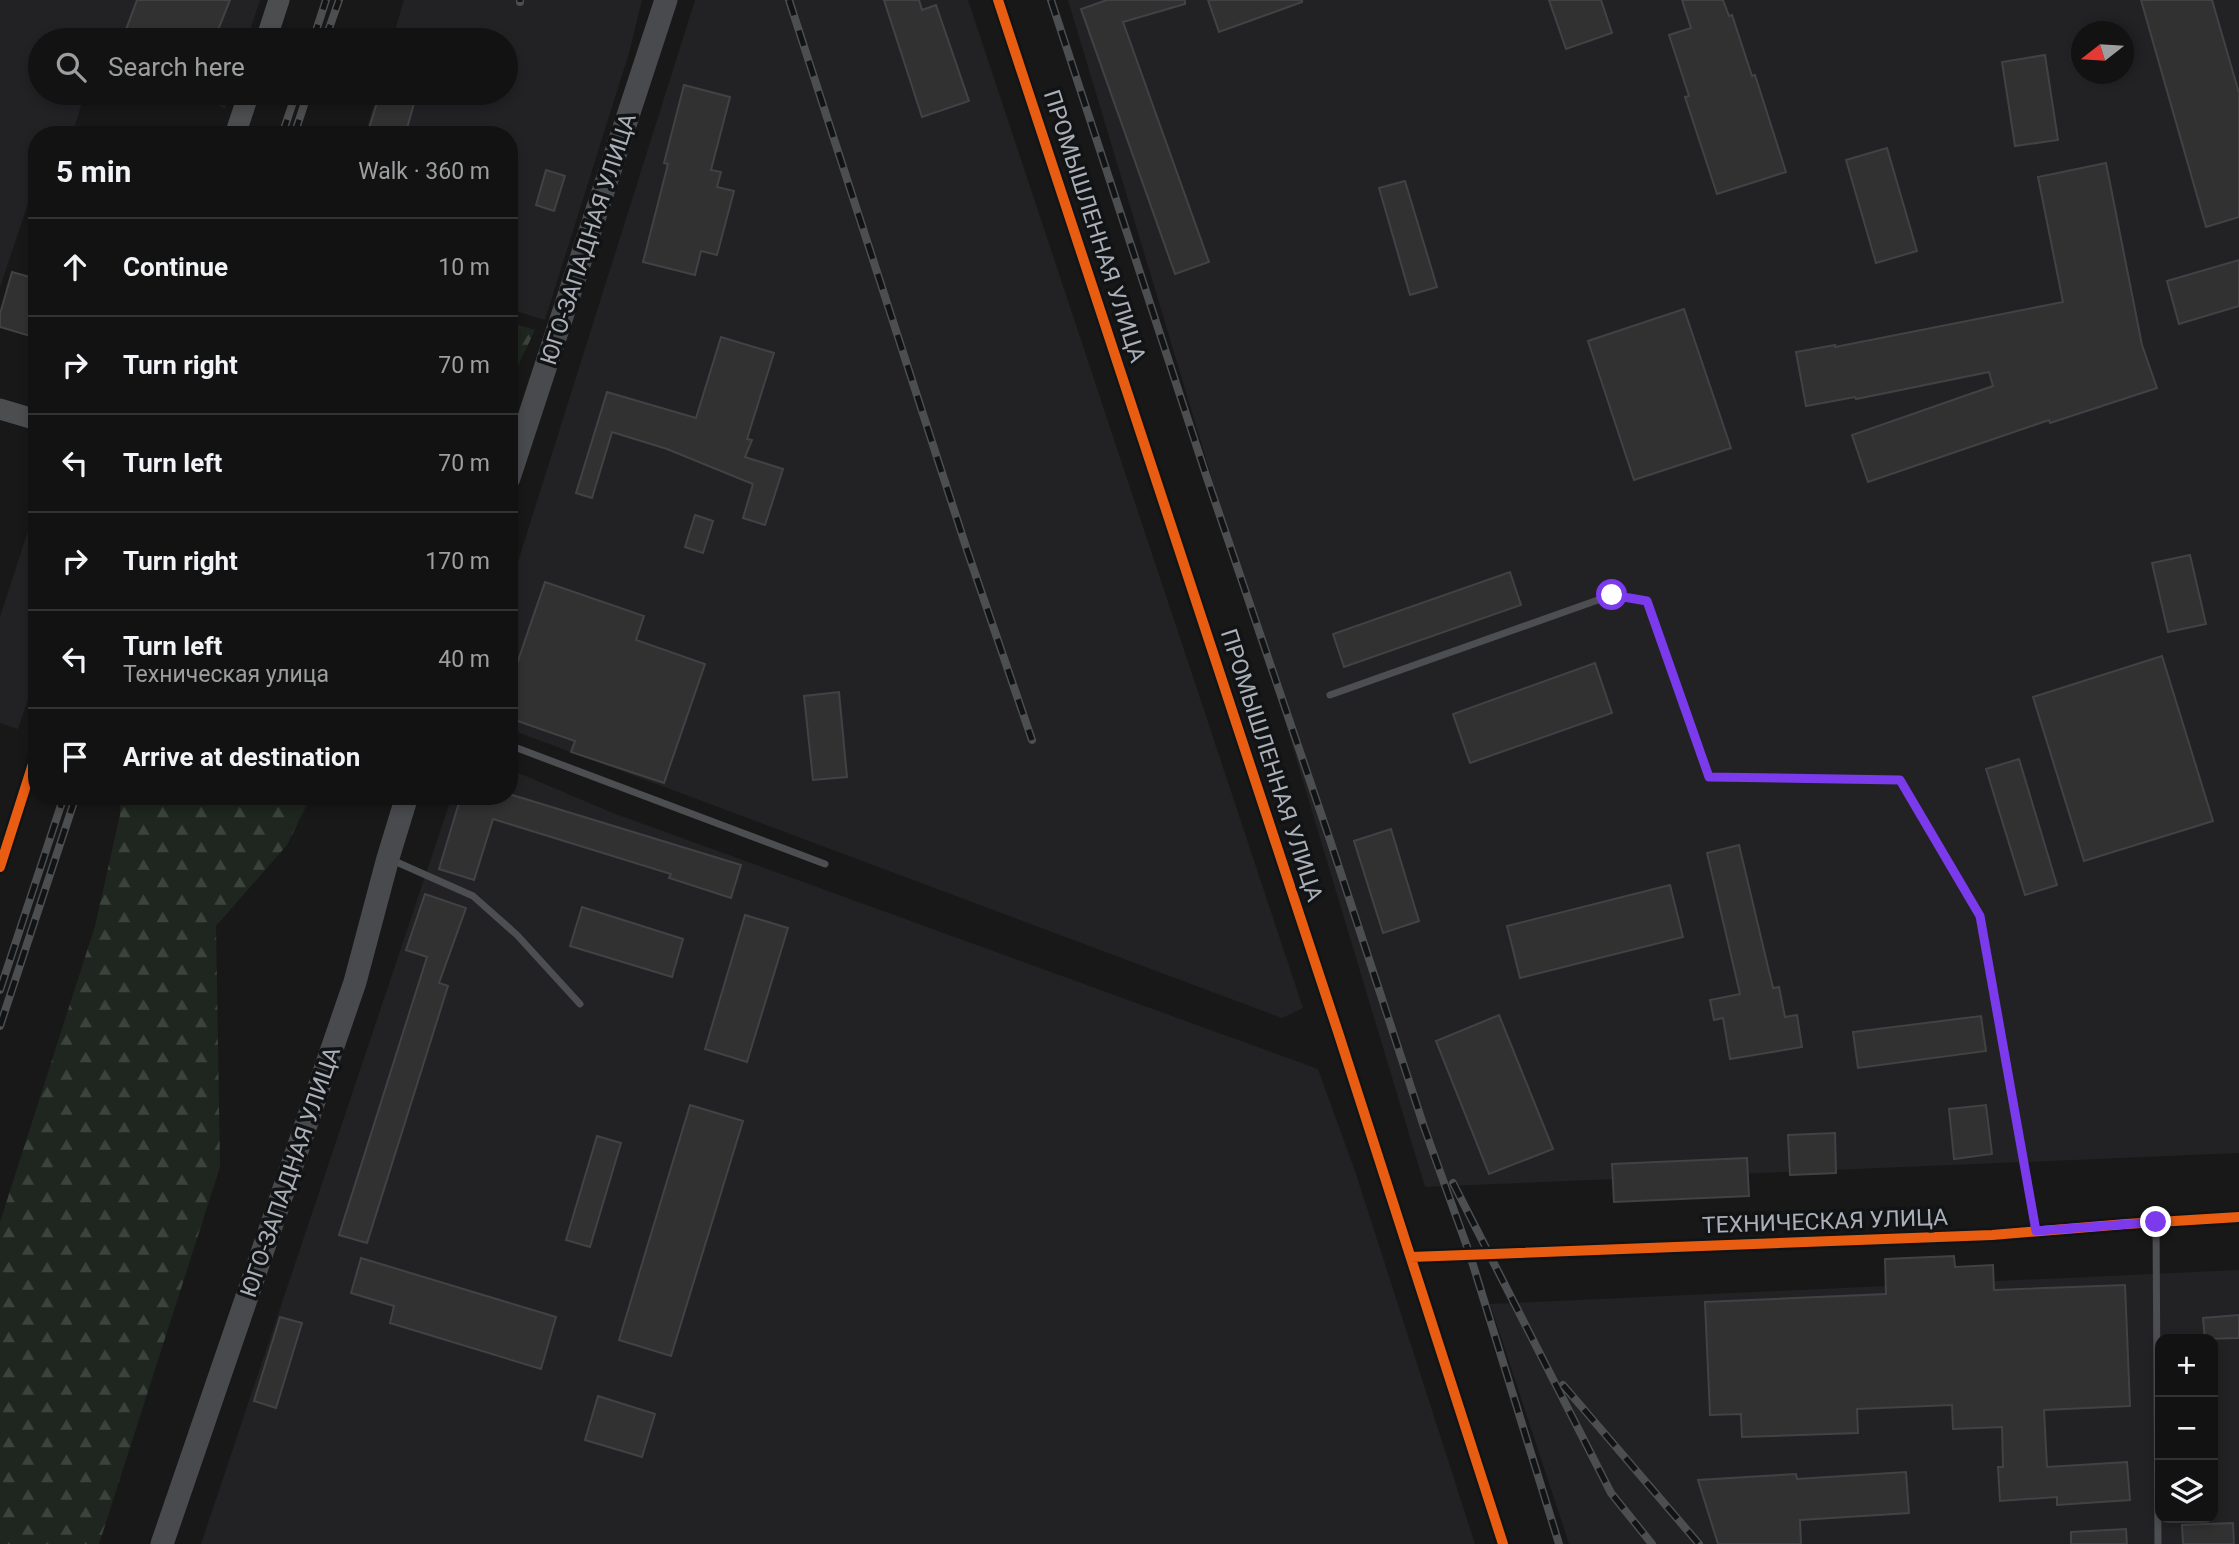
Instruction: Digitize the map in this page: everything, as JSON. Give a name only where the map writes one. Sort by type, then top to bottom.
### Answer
[{"type":"main road","name":"ЮГО-ЗАПАДНАЯ УЛИЦА","points":[[518,451],[666,0]]},
{"type":"main road","name":"ЮГО-ЗАПАДНАЯ УЛИЦА","points":[[162,1544],[355,982],[404,805]]},
{"type":"street","points":[[270,28],[279,0]]},
{"type":"street","name":"ПРОМЫШЛЕННАЯ УЛИЦА","points":[[998,0],[1503,1544]]},
{"type":"street","points":[[238,126],[245,105]]},
{"type":"street","points":[[0,409],[28,417]]},
{"type":"street","points":[[0,867],[28,779]]},
{"type":"street","name":"ТЕХНИЧЕСКАЯ УЛИЦА","points":[[1411,1258],[1992,1235],[2239,1217]]},
{"type":"lane","points":[[1330,695],[1612,595],[1647,601],[1709,777],[1900,780],[1980,916],[2036,1231]]},
{"type":"lane","points":[[518,748],[825,864]]},
{"type":"lane","points":[[388,858],[473,896],[517,935],[579,1004]]},
{"type":"lane","points":[[2156,1222],[2158,1544]]},
{"type":"shaded area","points":[[0,0],[260,0],[251,28],[28,28],[28,105],[81,105],[75,126],[28,126],[28,204],[0,287]]},
{"type":"shaded area","points":[[404,0],[642,0],[629,53],[545,320],[518,312],[518,126],[368,126],[374,105],[518,105],[518,28],[396,28]]},
{"type":"shaded area","points":[[695,0],[968,0],[1303,1008],[1282,1018],[518,732],[518,561]]},
{"type":"shaded area","points":[[1068,0],[2239,0],[2239,1153],[1425,1187]]},
{"type":"shaded area","points":[[28,531],[28,700],[18,729],[0,723],[0,617]]},
{"type":"shaded area","points":[[518,773],[613,813],[1318,1069],[1356,1174],[1475,1544],[201,1544],[449,805],[518,805]]},
{"type":"shaded area","points":[[2239,1270],[2239,1544],[1569,1544],[1490,1304]]},
{"type":"green space","points":[[518,325],[535,330],[518,365]]},
{"type":"green space","points":[[120,805],[307,805],[287,845],[216,926],[220,1167],[99,1544],[0,1544],[0,1222],[95,926]]},
{"type":"building","points":[[137,0],[230,0],[219,28],[127,28]]},
{"type":"building","points":[[884,0],[919,0],[922,10],[936,5],[969,101],[922,117]]},
{"type":"building","points":[[1107,0],[1185,0],[1185,4],[1123,22],[1209,262],[1175,274],[1081,9]]},
{"type":"building","points":[[1208,0],[1302,0],[1302,2],[1219,32]]},
{"type":"building","points":[[1549,0],[1601,0],[1612,33],[1566,49]]},
{"type":"building","points":[[1682,0],[1723,0],[1729,16],[1732,15],[1752,76],[1755,75],[1786,172],[1717,194],[1685,97],[1689,96],[1669,35],[1691,28]]},
{"type":"building","points":[[2141,0],[2212,0],[2239,93],[2239,217],[2206,227]]},
{"type":"building","points":[[2045,55],[2058,140],[2015,146],[2002,62]]},
{"type":"building","points":[[684,85],[730,97],[711,170],[721,172],[717,187],[734,191],[717,255],[701,251],[695,275],[643,262],[668,164],[664,163]]},
{"type":"building","points":[[376,105],[414,105],[408,126],[370,126]]},
{"type":"building","points":[[1887,148],[1917,251],[1876,263],[1846,160]]},
{"type":"building","points":[[2106,163],[2142,345],[2157,388],[2050,423],[2049,420],[1868,482],[1852,435],[1993,386],[1989,372],[1856,399],[1855,397],[1806,406],[1796,352],[1835,347],[2063,302],[2038,177]]},
{"type":"building","points":[[546,170],[565,176],[554,211],[536,205]]},
{"type":"building","points":[[1405,181],[1437,287],[1410,295],[1379,188]]},
{"type":"building","points":[[2239,260],[2239,306],[2179,324],[2167,281]]},
{"type":"building","points":[[12,272],[28,276],[28,335],[0,327],[0,314]]},
{"type":"building","points":[[1684,309],[1731,448],[1634,480],[1588,341]]},
{"type":"building","points":[[721,337],[774,353],[747,439],[752,440],[745,457],[783,469],[765,525],[743,518],[753,484],[667,449],[612,432],[592,498],[576,493],[607,392],[696,418]]},
{"type":"building","points":[[695,515],[713,521],[703,553],[685,547]]},
{"type":"building","points":[[2190,555],[2206,624],[2168,632],[2152,563]]},
{"type":"building","points":[[1510,572],[1521,605],[1344,667],[1333,634]]},
{"type":"building","points":[[545,582],[644,616],[636,640],[705,664],[664,783],[571,752],[575,741],[518,721],[518,661]]},
{"type":"building","points":[[2162,656],[2213,821],[2084,861],[2033,697]]},
{"type":"building","points":[[1595,663],[1612,713],[1470,763],[1453,714]]},
{"type":"building","points":[[839,692],[847,777],[813,780],[804,696]]},
{"type":"building","points":[[2019,759],[2057,885],[2025,895],[1986,769]]},
{"type":"building","points":[[518,797],[741,865],[731,898],[669,878],[671,874],[493,819],[474,880],[439,869],[458,805],[518,805]]},
{"type":"building","points":[[1391,829],[1419,921],[1383,933],[1354,841]]},
{"type":"building","points":[[1739,845],[1773,988],[1779,987],[1785,1017],[1797,1015],[1802,1047],[1730,1059],[1723,1018],[1714,1020],[1710,1000],[1740,994],[1707,853]]},
{"type":"building","points":[[1670,885],[1683,937],[1520,978],[1507,926]]},
{"type":"building","points":[[425,894],[466,908],[439,983],[448,986],[367,1243],[339,1235],[427,957],[406,950]]},
{"type":"building","points":[[582,907],[683,939],[672,977],[570,946]]},
{"type":"building","points":[[745,915],[788,928],[747,1062],[705,1049]]},
{"type":"building","points":[[1499,1015],[1553,1149],[1489,1174],[1436,1041]]},
{"type":"building","points":[[1981,1016],[1986,1051],[1858,1068],[1853,1032]]},
{"type":"building","points":[[690,1105],[743,1121],[671,1356],[619,1340]]},
{"type":"building","points":[[1986,1105],[1992,1154],[1954,1159],[1949,1109]]},
{"type":"building","points":[[1835,1133],[1836,1173],[1790,1175],[1788,1135]]},
{"type":"building","points":[[597,1136],[621,1143],[590,1247],[566,1240]]},
{"type":"building","points":[[1747,1158],[1749,1196],[1614,1202],[1612,1164]]},
{"type":"building","points":[[1954,1256],[1955,1267],[1993,1265],[1994,1290],[2125,1285],[2130,1406],[2044,1410],[2047,1467],[2127,1462],[2130,1500],[2057,1505],[2057,1497],[2000,1501],[1998,1467],[2003,1467],[2002,1427],[1953,1429],[1952,1405],[1857,1409],[1858,1433],[1742,1437],[1741,1414],[1710,1415],[1705,1302],[1886,1294],[1885,1259]]},
{"type":"building","points":[[361,1258],[556,1317],[541,1369],[390,1323],[394,1306],[351,1293]]},
{"type":"building","points":[[2239,1315],[2239,1338],[2218,1339],[2218,1334],[2205,1334],[2203,1318]]},
{"type":"building","points":[[280,1317],[302,1323],[276,1408],[254,1401]]},
{"type":"building","points":[[598,1396],[655,1414],[642,1457],[585,1440]]},
{"type":"building","points":[[1906,1472],[1909,1513],[1800,1520],[1801,1544],[1718,1544],[1698,1480],[1796,1474],[1797,1479]]},
{"type":"building","points":[[2233,1523],[2234,1544],[2183,1544],[2182,1525]]},
{"type":"building","points":[[2126,1529],[2127,1544],[2071,1544],[2071,1532]]},
{"type":"railway","points":[[317,28],[326,0]]},
{"type":"railway","points":[[329,28],[339,0]]},
{"type":"railway","points":[[789,0],[967,550],[1032,740]]},
{"type":"railway","points":[[1051,0],[1205,472],[1424,1127],[1470,1255],[1559,1544]]},
{"type":"railway","points":[[285,126],[292,105]]},
{"type":"railway","points":[[297,126],[304,105]]},
{"type":"railway","points":[[0,990],[61,805]]},
{"type":"railway","points":[[0,1026],[73,805]]},
{"type":"railway","points":[[1453,1183],[1611,1493],[1652,1544]]},
{"type":"railway","points":[[1563,1385],[1699,1544]]},
{"type":"cycle path","points":[[998,0],[1338,1032],[1503,1544]]},
{"type":"cycle path","points":[[0,867],[28,779]]},
{"type":"cycle path","points":[[1411,1257],[1992,1235],[2239,1217]]},
{"type":"route","points":[[1612,595],[1647,601],[1709,777],[1900,780],[1980,916],[2036,1231],[2156,1222]]}]
